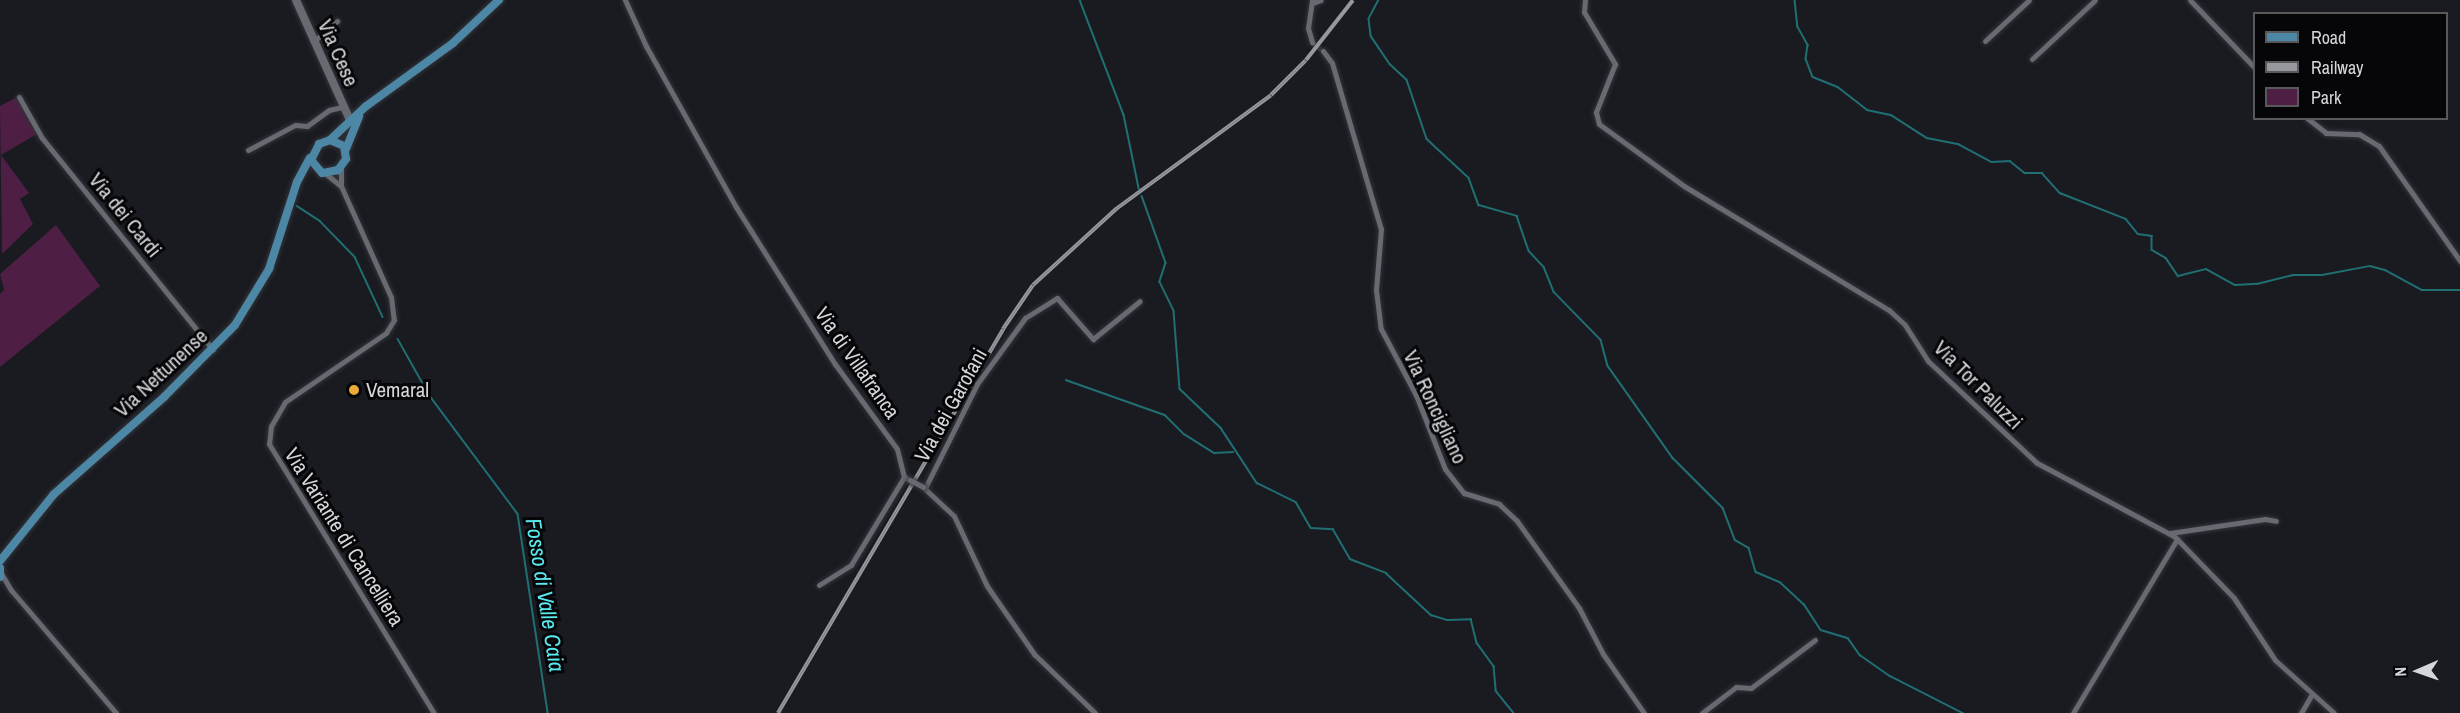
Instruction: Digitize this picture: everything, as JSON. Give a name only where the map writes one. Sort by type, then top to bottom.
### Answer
[{"type":"main road","name":"Via Nettunense","points":[[0,566],[54,494],[213,350],[235,325],[262,284],[297,182],[319,144],[330,140],[361,110],[453,44],[499,0]]},
{"type":"main road","name":"Via Nettunense","points":[[342,166],[349,133],[361,110]]},
{"type":"main road","points":[[330,140],[346,149]]},
{"type":"main road","points":[[310,158],[313,167],[324,173]]},
{"type":"main road","points":[[297,182],[342,166]]},
{"type":"street","name":"Via Cese","points":[[296,0],[342,107],[350,120]]},
{"type":"street","name":"Via di Villafranca","points":[[625,0],[646,46],[736,207],[835,364],[899,451],[907,478]]},
{"type":"street","points":[[1312,42],[1308,28],[1312,1],[1321,0]]},
{"type":"street","name":"Via Tor Paluzzi","points":[[1585,0],[1584,12],[1615,64],[1596,112],[1600,125],[1684,186],[1889,310],[1907,328],[1926,359],[2037,463],[2177,539],[2234,598],[2271,656],[2334,713]]},
{"type":"street","points":[[1985,41],[2029,0]]},
{"type":"street","points":[[2032,58],[2095,0]]},
{"type":"street","points":[[2190,0],[2253,66]]},
{"type":"street","points":[[313,42],[337,21]]},
{"type":"street","name":"Via Roncigliano","points":[[1323,51],[1332,63],[1381,229],[1377,296],[1381,329],[1416,395],[1445,469],[1464,493],[1499,504],[1517,521],[1582,612],[1608,661],[1644,713]]},
{"type":"street","name":"Via dei Cardi","points":[[19,97],[42,138],[213,350]]},
{"type":"street","points":[[248,150],[295,125],[307,126],[328,110],[342,107]]},
{"type":"street","points":[[2310,120],[2326,133],[2359,134],[2379,146],[2460,261]]},
{"type":"street","name":"Via Variante di Cancelliera","points":[[342,166],[341,186],[391,297],[393,323],[386,333],[285,402],[270,429],[270,447],[434,713]]},
{"type":"street","name":"Via Variante di Cancelliera","points":[[324,173],[341,186]]},
{"type":"street","name":"Via dei Garofani","points":[[924,488],[978,382],[1025,318],[1047,302],[1058,299],[1093,339],[1140,301]]},
{"type":"street","points":[[819,585],[851,565],[907,478],[924,488],[954,516],[987,586],[1034,654],[1095,713]]},
{"type":"street","points":[[2169,533],[2265,519],[2276,520]]},
{"type":"street","points":[[2073,713],[2177,539]]},
{"type":"street","points":[[0,566],[11,590],[116,713]]},
{"type":"street","points":[[0,583],[11,590]]},
{"type":"street","points":[[1702,713],[1736,687],[1751,688],[1815,640]]},
{"type":"street","points":[[2301,713],[2312,694]]},
{"type":"green space","points":[[17,97],[37,134],[1,155],[29,193],[20,199],[33,224],[2,254],[0,106]]},
{"type":"green space","points":[[56,225],[100,286],[0,367],[0,294],[4,290],[0,274]]},
{"type":"waterway","points":[[1080,0],[1124,115],[1139,188]]},
{"type":"waterway","points":[[1379,0],[1369,19],[1371,36],[1390,64],[1407,80],[1427,139],[1469,178],[1479,205],[1517,216],[1529,251],[1544,267],[1554,292],[1601,340],[1608,366],[1673,458],[1723,508],[1735,540],[1749,548],[1756,572],[1780,582],[1804,604],[1821,630],[1848,638],[1860,655],[1890,676],[1963,713]]},
{"type":"waterway","points":[[1795,0],[1798,27],[1808,45],[1806,59],[1813,77],[1838,87],[1867,110],[1891,115],[1927,138],[1958,144],[1992,162],[2010,161],[2025,173],[2042,173],[2060,193],[2126,219],[2138,234],[2152,236],[2152,250],[2166,258],[2178,276],[2206,269],[2235,285],[2257,284],[2292,275],[2322,275],[2370,266],[2385,270],[2422,290],[2460,290]]},
{"type":"waterway","points":[[1142,196],[1166,263],[1160,282],[1174,311],[1180,389],[1221,428],[1257,483],[1296,502],[1311,528],[1333,529],[1350,559],[1386,573],[1431,615],[1447,620],[1471,619],[1477,643],[1494,666],[1496,691],[1514,713]]},
{"type":"waterway","points":[[297,206],[320,221],[355,257],[383,317]]},
{"type":"waterway","name":"Fosso di Valle Caia","points":[[398,339],[430,396],[518,514],[548,713]]},
{"type":"waterway","points":[[1066,380],[1165,415],[1184,434],[1214,453],[1233,452]]},
{"type":"tunnel","points":[[1312,42],[1323,51]]},
{"type":"railway","points":[[778,713],[1003,329],[1033,285],[1116,209],[1271,95],[1306,60],[1353,0]]},
{"type":"place","name":"Vemaral","points":[[354,390]]}]
